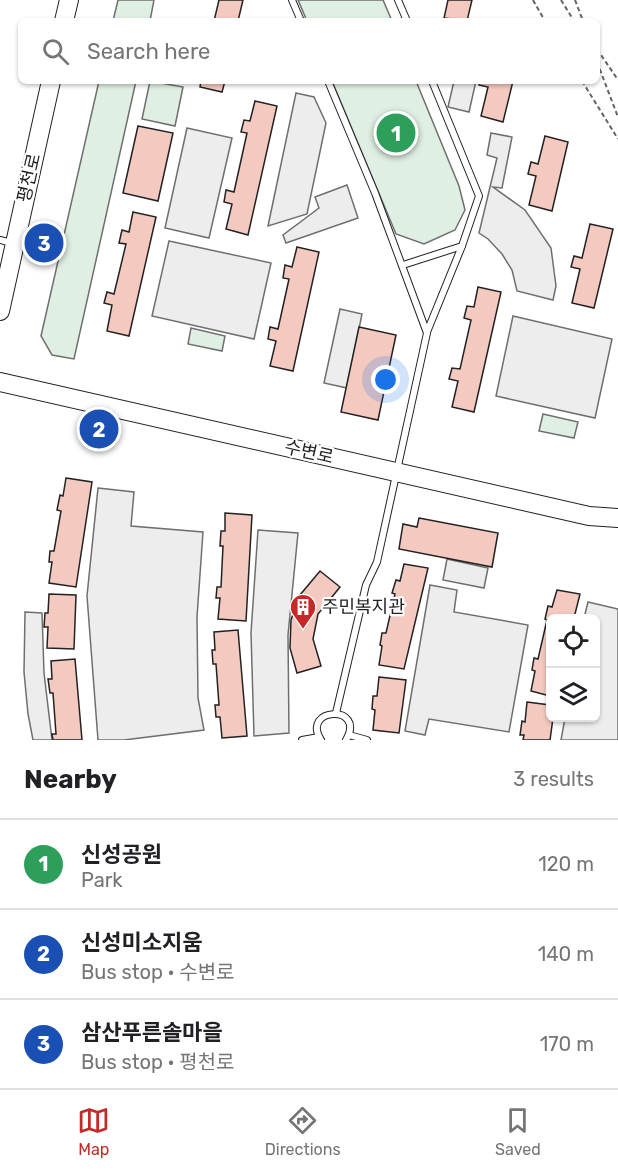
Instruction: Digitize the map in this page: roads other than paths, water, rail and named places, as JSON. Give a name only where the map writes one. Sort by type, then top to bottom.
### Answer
[{"type":"main road","points":[[65,18],[69,0]]},
{"type":"main road","name":"평천로","points":[[0,311],[8,242],[50,84]]},
{"type":"main road","name":"수변로","points":[[0,382],[589,516],[618,518]]},
{"type":"lane","points":[[292,0],[300,18]]},
{"type":"lane","points":[[398,0],[406,18]]},
{"type":"lane","points":[[329,84],[375,193],[427,333]]},
{"type":"lane","points":[[336,713],[366,585],[377,562],[427,333],[462,246],[479,196],[433,84]]},
{"type":"lane","points":[[403,265],[462,246]]},
{"type":"lane","points":[[302,740],[320,738],[317,732],[320,721],[327,715],[336,713],[345,717],[348,722],[350,727],[347,738],[367,740]]},
{"type":"place","name":"신성공원","points":[[396,133]]},
{"type":"place","name":"삼산푸른솔마을","points":[[44,243]]},
{"type":"place","name":"신성미소지움","points":[[99,429]]},
{"type":"place","name":"주민복지관","points":[[303,630]]}]
